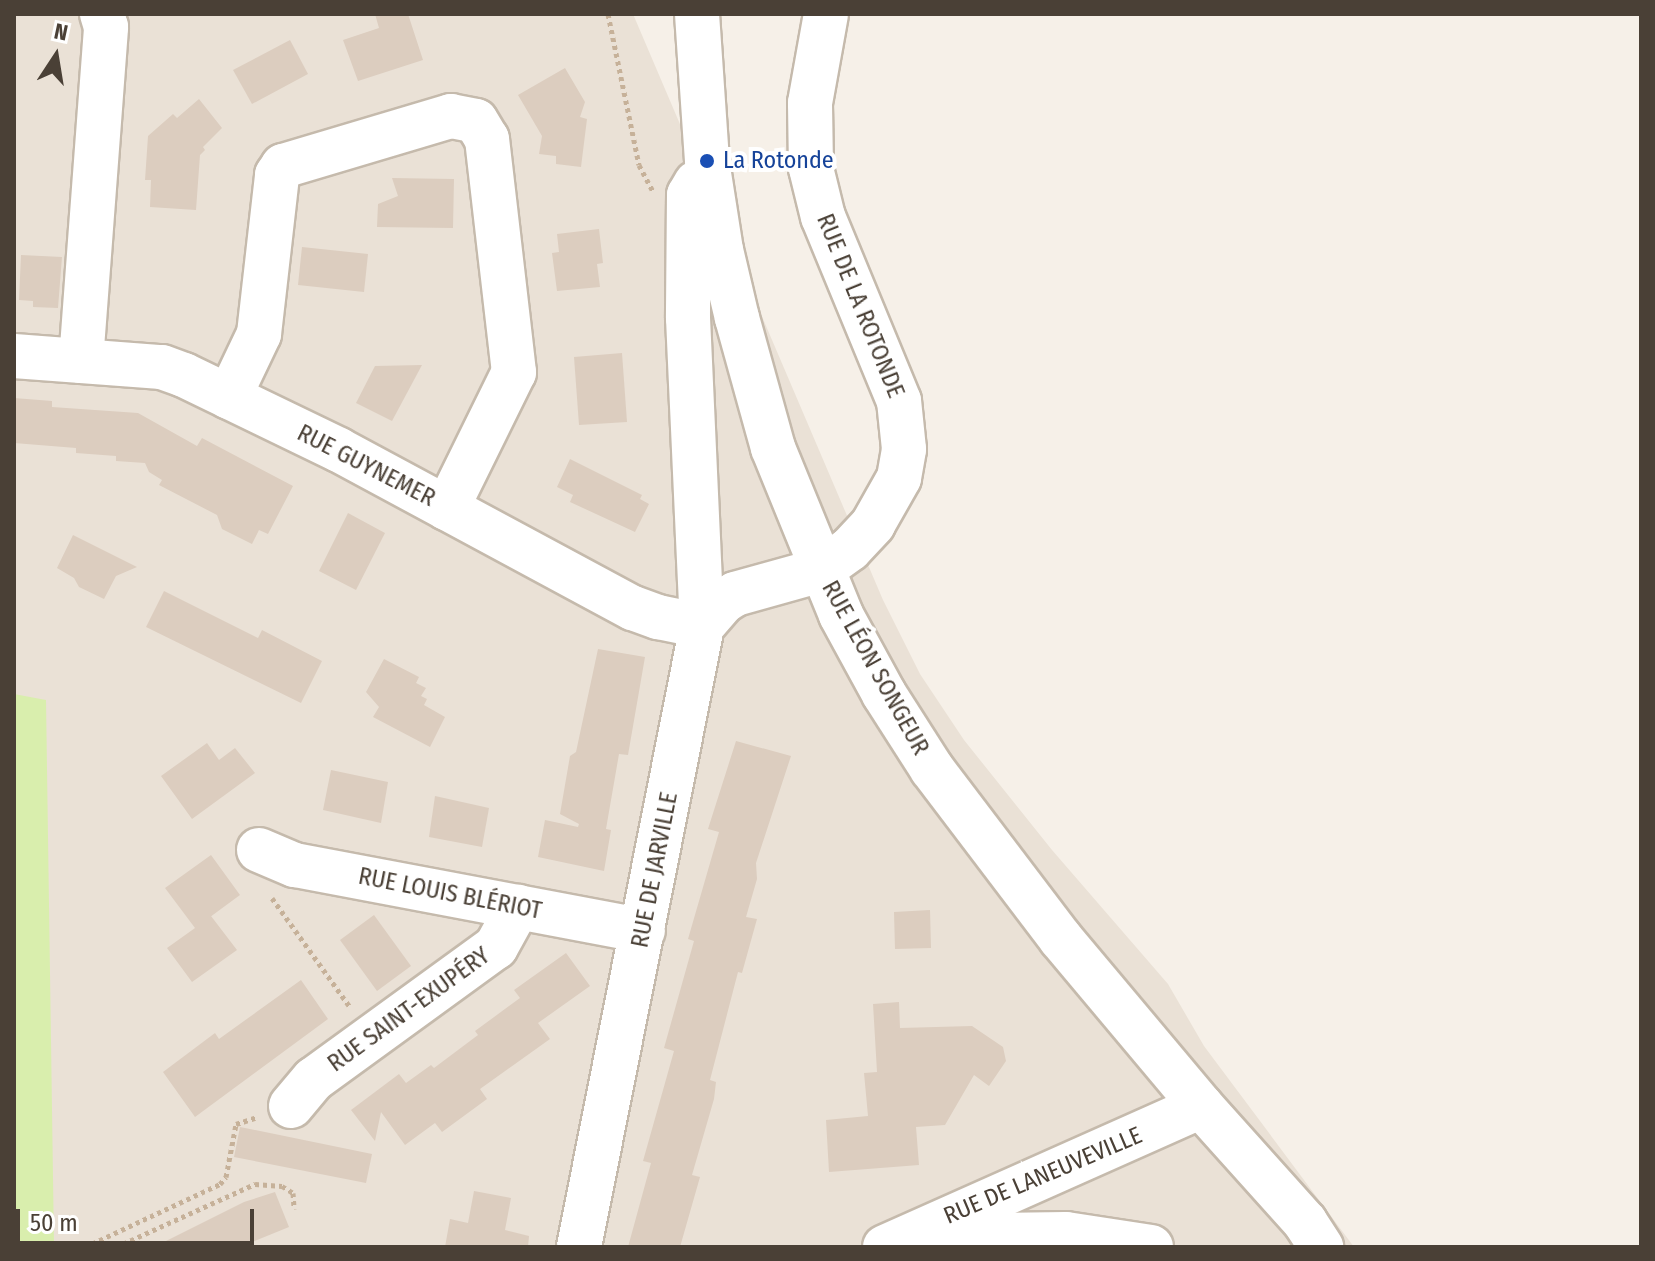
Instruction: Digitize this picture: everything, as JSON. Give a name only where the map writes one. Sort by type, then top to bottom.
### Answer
[{"type":"street","points":[[81,361],[106,27],[102,14]]},
{"type":"street","name":"RUE LÉON SONGEUR","points":[[697,14],[707,161],[721,250],[760,403],[790,495],[841,615],[884,694],[932,769],[1061,939],[1201,1106],[1305,1222],[1321,1247]]},
{"type":"street","name":"RUE DE LA ROTONDE","points":[[821,570],[850,549],[873,524],[899,478],[904,449],[899,401],[823,217],[811,168],[810,103],[826,14]]},
{"type":"street","points":[[229,397],[259,334],[277,175],[283,166],[451,116],[476,121],[487,139],[514,372],[447,508]]},
{"type":"street","name":"RUE DE JARVILLE","points":[[579,1247],[702,626],[688,318],[689,195],[707,161]]},
{"type":"street","name":"RUE GUYNEMER","points":[[14,356],[162,367],[229,397],[447,508],[633,608],[702,626]]},
{"type":"street","points":[[702,626],[724,601],[735,594],[821,570]]},
{"type":"street","name":"RUE LOUIS BLÉRIOT","points":[[259,850],[295,865],[643,931]]},
{"type":"street","name":"RUE SAINT-EXUPÉRY","points":[[291,1106],[314,1079],[496,947],[518,907]]},
{"type":"street","name":"RUE DE LANEUVEVILLE","points":[[896,1241],[1201,1106]]},
{"type":"street","points":[[896,1241],[1066,1234],[1151,1247]]},
{"type":"path","points":[[608,14],[639,165],[662,209],[689,233]]},
{"type":"path","points":[[259,850],[270,896],[372,1037]]},
{"type":"path","points":[[85,1247],[220,1184],[226,1177],[236,1124],[291,1106]]},
{"type":"path","points":[[116,1247],[255,1184],[282,1186],[293,1193],[294,1209]]},
{"type":"shaded area","points":[[14,14],[633,14],[883,600],[920,674],[964,740],[1052,850],[1168,984],[1204,1046],[1354,1247],[14,1247]]},
{"type":"green space","points":[[14,694],[46,700],[54,1245],[14,1246]]},
{"type":"building","points":[[375,14],[408,14],[423,60],[358,81],[343,40],[379,28]]},
{"type":"building","points":[[290,40],[308,74],[252,104],[233,70]]},
{"type":"building","points":[[565,68],[585,102],[580,117],[587,119],[581,167],[556,164],[556,156],[539,154],[542,136],[518,95]]},
{"type":"building","points":[[199,99],[222,128],[203,147],[205,150],[200,155],[196,210],[150,207],[151,180],[145,180],[148,136],[173,114],[177,118]]},
{"type":"building","points":[[392,178],[454,179],[453,228],[377,227],[378,204],[398,196]]},
{"type":"building","points":[[599,229],[603,263],[597,264],[600,287],[557,291],[552,253],[559,252],[557,234]]},
{"type":"building","points":[[302,247],[368,254],[364,292],[298,285]]},
{"type":"building","points":[[21,255],[62,257],[58,308],[33,307],[33,301],[19,300]]},
{"type":"building","points":[[622,353],[627,422],[579,425],[574,357]]},
{"type":"building","points":[[422,365],[392,421],[356,403],[375,366]]},
{"type":"building","points":[[14,398],[52,401],[52,407],[138,413],[197,446],[202,438],[293,486],[268,534],[259,530],[252,544],[222,529],[217,515],[159,485],[162,480],[149,472],[145,463],[116,461],[116,456],[76,453],[76,448],[14,443]]},
{"type":"building","points":[[570,459],[642,495],[640,499],[649,504],[635,532],[570,502],[573,495],[557,487]]},
{"type":"building","points":[[348,513],[385,533],[356,590],[319,571]]},
{"type":"building","points":[[73,535],[137,567],[116,576],[104,599],[79,587],[74,578],[57,568]]},
{"type":"building","points":[[164,591],[258,638],[262,630],[322,661],[301,703],[146,627]]},
{"type":"building","points":[[598,649],[645,657],[628,755],[619,754],[606,829],[611,830],[604,871],[538,857],[545,820],[578,827],[579,824],[560,814],[570,756],[576,752]]},
{"type":"building","points":[[384,659],[419,677],[416,683],[426,688],[421,696],[427,699],[424,705],[445,717],[430,747],[373,717],[379,707],[366,692]]},
{"type":"building","points":[[736,741],[791,756],[756,863],[757,879],[746,917],[757,919],[742,973],[738,972],[710,1080],[716,1082],[714,1099],[692,1175],[700,1177],[680,1247],[628,1247],[651,1163],[643,1161],[674,1051],[664,1048],[694,941],[688,939],[719,832],[708,829]]},
{"type":"building","points":[[207,743],[219,760],[235,748],[255,773],[192,819],[161,776]]},
{"type":"building","points":[[331,770],[388,782],[381,823],[323,810]]},
{"type":"building","points":[[435,796],[489,808],[482,847],[429,837]]},
{"type":"building","points":[[211,855],[240,895],[211,916],[237,950],[192,982],[167,948],[195,928],[165,888]]},
{"type":"building","points":[[930,910],[931,948],[895,949],[894,912]]},
{"type":"building","points":[[374,915],[411,966],[377,991],[340,940]]},
{"type":"building","points":[[566,953],[590,986],[538,1023],[550,1039],[480,1089],[487,1099],[442,1132],[435,1123],[405,1145],[381,1112],[375,1141],[351,1110],[399,1074],[406,1083],[431,1065],[434,1068],[478,1035],[475,1031],[520,998],[514,990]]},
{"type":"building","points":[[301,980],[328,1019],[195,1117],[163,1072],[215,1033],[219,1039]]},
{"type":"building","points":[[899,1002],[900,1028],[972,1026],[1003,1047],[1006,1061],[989,1086],[974,1075],[945,1125],[916,1127],[919,1165],[829,1172],[826,1120],[868,1116],[864,1073],[877,1072],[873,1004]]},
{"type":"building","points":[[240,1127],[372,1154],[366,1183],[234,1157]]},
{"type":"building","points":[[474,1191],[511,1198],[505,1230],[529,1236],[528,1247],[445,1247],[450,1219],[468,1223]]},
{"type":"building","points":[[275,1192],[289,1227],[240,1247],[154,1247],[244,1202]]},
{"type":"place","name":"La Rotonde","points":[[707,161]]}]
